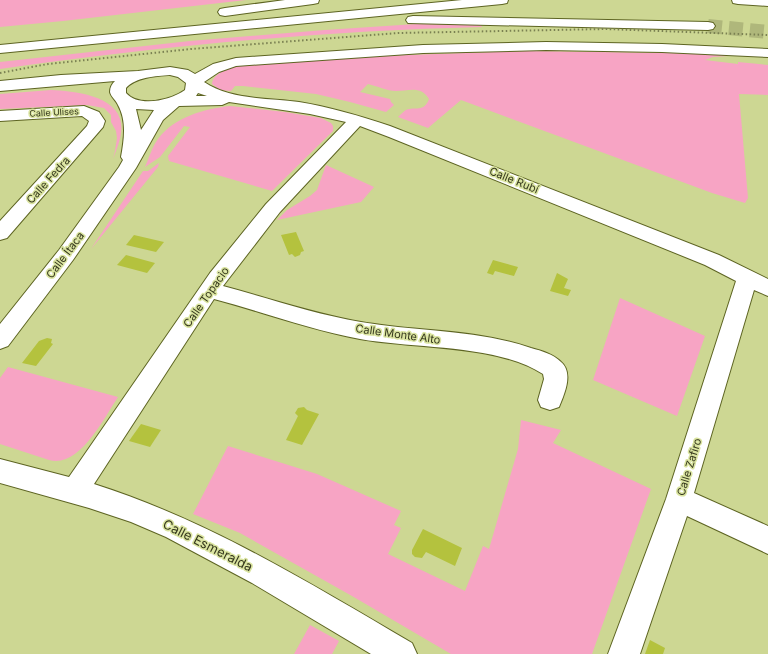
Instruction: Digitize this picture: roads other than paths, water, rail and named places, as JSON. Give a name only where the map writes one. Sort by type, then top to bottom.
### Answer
[{"type":"street","points":[[211,13],[313,0]]},
{"type":"street","points":[[0,49],[502,0]]},
{"type":"street","points":[[738,0],[768,2]]},
{"type":"street","points":[[272,22],[400,19],[708,26]]},
{"type":"street","points":[[0,57],[183,31]]},
{"type":"street","points":[[194,83],[215,68],[236,62],[415,50],[593,46],[768,53]]},
{"type":"street","name":"Calle Rubí","points":[[145,73],[163,71],[176,72],[190,76],[194,83],[198,86],[213,93],[251,101]]},
{"type":"street","points":[[0,86],[68,79],[126,76],[145,73]]},
{"type":"street","points":[[122,98],[117,90],[123,82],[145,73]]},
{"type":"street","points":[[41,82],[78,84],[145,106],[166,104],[176,101]]},
{"type":"street","name":"Calle Ítaca","points":[[0,340],[66,255],[128,168],[156,117],[168,106],[185,98],[193,90],[195,86],[194,83]]},
{"type":"street","name":"Calle Ítaca","points":[[122,98],[131,115],[134,136],[128,168]]},
{"type":"street","points":[[144,141],[157,127],[174,115],[196,107],[233,100]]},
{"type":"street","name":"Calle Rubí","points":[[176,101],[251,101],[309,108],[357,120],[460,158],[712,260],[758,282]]},
{"type":"street","name":"Calle Ulises","points":[[0,116],[84,111],[96,118],[97,121],[95,127]]},
{"type":"street","name":"Calle Topacio","points":[[75,490],[209,290],[273,208],[357,120]]},
{"type":"street","name":"Calle Fedra","points":[[0,233],[95,127]]},
{"type":"street","name":"Calle Zafiro","points":[[624,654],[758,282]]},
{"type":"street","name":"Calle Monte Alto","points":[[209,290],[359,330],[485,346],[525,354],[542,360],[554,369],[556,379],[550,400]]},
{"type":"street","name":"Calle Esmeralda","points":[[0,471],[75,490],[143,514],[207,543],[236,558],[401,654]]},
{"type":"street","points":[[679,499],[768,540]]},
{"type":"tunnel","points":[[708,26],[768,32]]},
{"type":"railway","points":[[0,73],[48,64],[191,49],[398,33],[606,29],[768,35]]}]
